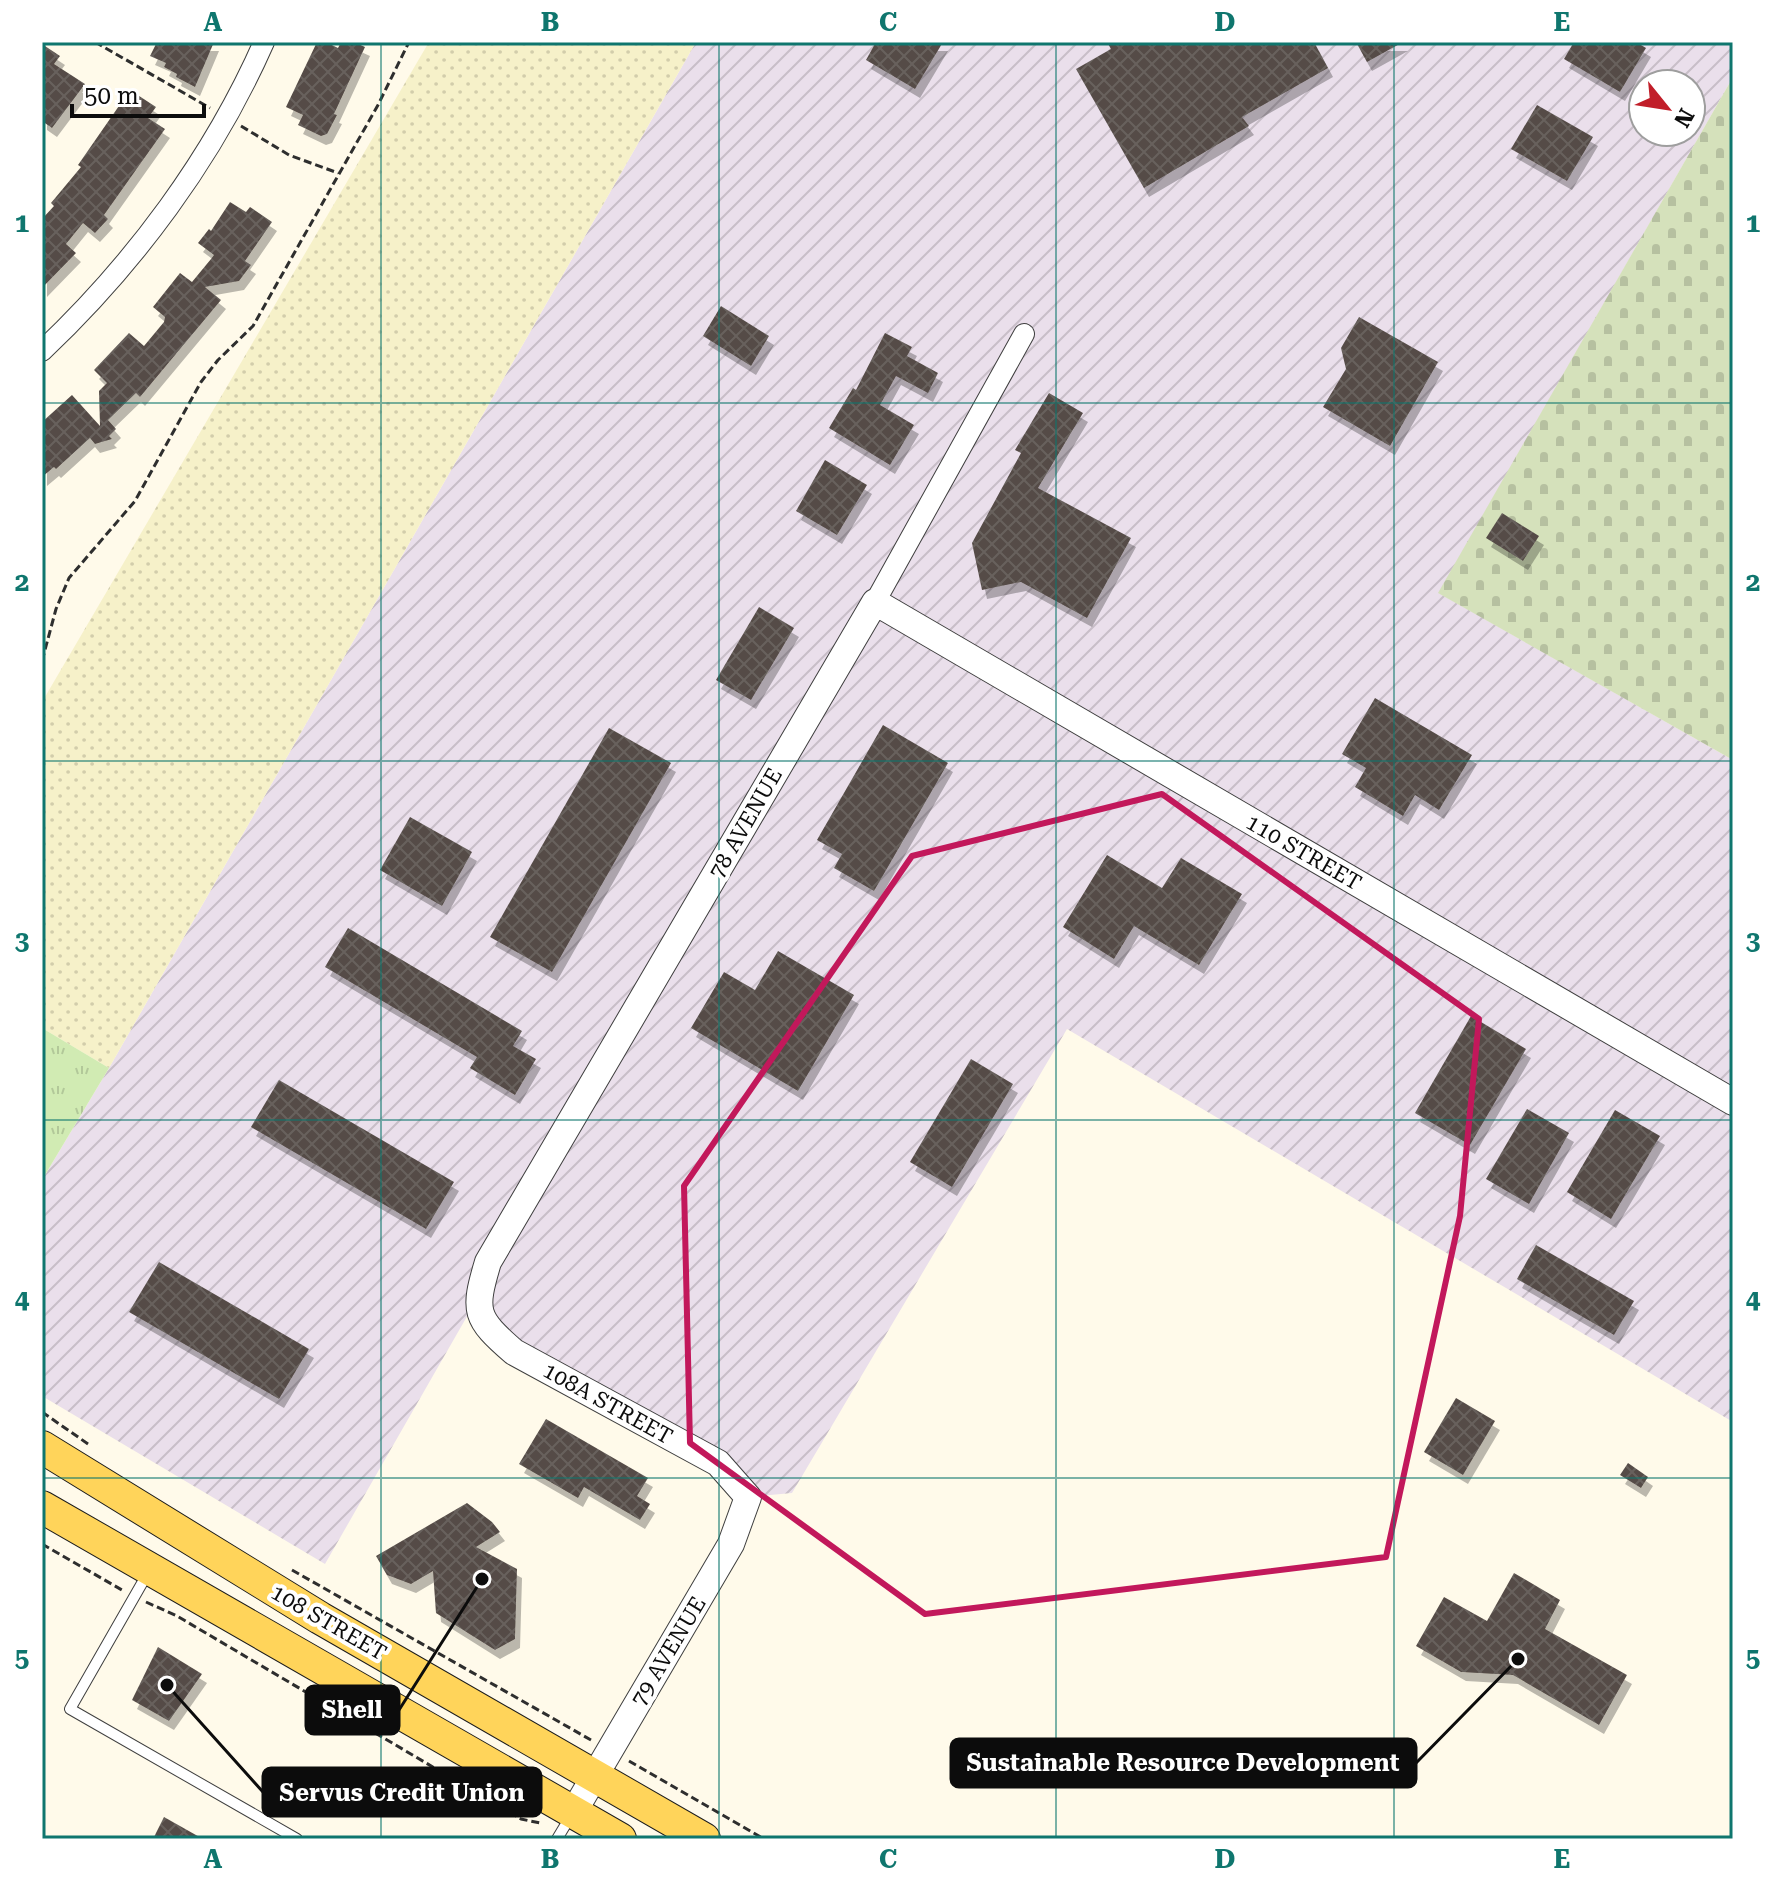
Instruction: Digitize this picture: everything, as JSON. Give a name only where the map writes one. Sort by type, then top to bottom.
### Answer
[{"type":"main road","name":"108 STREET","points":[[42,1447],[320,1618],[601,1762],[704,1839]]},
{"type":"main road","name":"108 STREET","points":[[42,1507],[150,1569],[565,1826],[620,1839]]},
{"type":"street","points":[[42,351],[107,284],[150,232],[226,117],[264,42]]},
{"type":"street","name":"78 AVENUE","points":[[482,1315],[477,1298],[488,1262],[875,602],[1024,334]]},
{"type":"street","name":"110 STREET","points":[[875,602],[1733,1102]]},
{"type":"street","name":"108A STREET","points":[[482,1315],[486,1327],[514,1352],[718,1463],[739,1487]]},
{"type":"street","name":"79 AVENUE","points":[[565,1826],[731,1544],[748,1497],[739,1487]]},
{"type":"lane","points":[[150,1569],[70,1709],[297,1839]]},
{"type":"path","points":[[42,661],[56,609],[69,578],[135,501],[201,382],[218,360],[253,326],[378,105],[409,42]]},
{"type":"path","points":[[42,1412],[92,1447]]},
{"type":"path","points":[[42,1544],[134,1597],[177,1616],[521,1819],[565,1826]]},
{"type":"path","points":[[292,1570],[601,1762],[764,1839]]},
{"type":"highlighted area","points":[[1162,794],[1479,1019],[1460,1216],[1386,1557],[925,1614],[690,1443],[684,1186],[912,856]]},
{"type":"shaded area","points":[[429,42],[696,42],[109,1068],[42,1028],[42,702]]},
{"type":"shaded area","points":[[696,42],[1733,42],[1733,77],[1707,123],[1707,68],[1627,68],[1627,148],[1693,148],[1439,593],[1733,760],[1733,1422],[1067,1029],[792,1493],[748,1497],[514,1352],[477,1299],[325,1564],[42,1396],[42,1180]]},
{"type":"green space","points":[[1733,77],[1733,760],[1438,593],[1692,148],[1707,148],[1707,122]]},
{"type":"green space","points":[[42,1028],[109,1068],[42,1180]]},
{"type":"building","points":[[157,42],[214,42],[195,87],[176,77],[177,74],[164,67],[166,63],[150,56]]},
{"type":"building","points":[[317,42],[326,42],[338,48],[341,42],[354,42],[365,47],[334,114],[337,115],[327,134],[321,136],[298,125],[303,115],[286,107]]},
{"type":"building","points":[[876,42],[943,42],[915,89],[866,60]]},
{"type":"building","points":[[1107,42],[1314,42],[1328,68],[1242,117],[1249,126],[1144,188],[1076,69],[1111,49]]},
{"type":"building","points":[[1356,42],[1403,42],[1367,62]]},
{"type":"building","points":[[1574,42],[1636,42],[1646,48],[1634,68],[1627,68],[1627,80],[1620,92],[1564,59]]},
{"type":"building","points":[[42,44],[60,56],[54,64],[85,84],[52,128],[42,121]]},
{"type":"building","points":[[130,90],[156,107],[148,118],[165,129],[104,215],[108,219],[95,233],[83,223],[66,244],[76,253],[42,288],[42,219],[54,206],[51,203],[81,167],[78,165]]},
{"type":"building","points":[[1537,105],[1593,137],[1567,181],[1511,149]]},
{"type":"building","points":[[230,202],[246,212],[250,207],[272,222],[245,261],[251,265],[239,281],[205,287],[221,300],[140,397],[136,393],[108,420],[116,429],[109,436],[112,439],[95,444],[90,438],[56,469],[54,467],[42,477],[42,422],[72,395],[100,426],[99,391],[107,383],[94,370],[129,333],[144,346],[164,322],[165,317],[153,307],[180,273],[192,282],[214,255],[198,243],[209,229],[211,231]]},
{"type":"building","points":[[721,306],[769,336],[751,366],[703,336]]},
{"type":"building","points":[[1359,317],[1438,362],[1390,446],[1323,407],[1346,369],[1341,348]]},
{"type":"building","points":[[885,333],[912,347],[907,356],[938,373],[928,393],[896,376],[880,405],[914,425],[890,465],[829,428],[853,388],[856,390]]},
{"type":"building","points":[[1049,393],[1083,413],[1038,488],[1131,538],[1087,618],[1021,582],[982,590],[972,543],[1021,453],[1015,450]]},
{"type":"building","points":[[825,460],[867,485],[837,535],[796,511]]},
{"type":"building","points":[[1502,513],[1539,536],[1523,561],[1486,538]]},
{"type":"building","points":[[759,607],[794,628],[751,700],[716,680]]},
{"type":"building","points":[[1375,698],[1472,755],[1439,810],[1415,795],[1403,816],[1355,787],[1366,768],[1342,754]]},
{"type":"building","points":[[883,725],[948,763],[874,891],[834,868],[842,854],[817,840]]},
{"type":"building","points":[[609,728],[671,763],[552,972],[490,937]]},
{"type":"building","points":[[410,817],[472,852],[442,906],[380,870]]},
{"type":"building","points":[[1107,855],[1162,888],[1181,858],[1242,894],[1199,965],[1134,926],[1114,959],[1063,927]]},
{"type":"building","points":[[348,928],[522,1031],[513,1046],[536,1059],[515,1095],[470,1068],[477,1057],[325,967]]},
{"type":"building","points":[[778,951],[854,995],[798,1091],[691,1028],[724,972],[755,990]]},
{"type":"building","points":[[1471,1016],[1526,1049],[1470,1145],[1415,1113]]},
{"type":"building","points":[[971,1059],[1013,1084],[952,1187],[910,1162]]},
{"type":"building","points":[[279,1080],[454,1182],[426,1229],[251,1127]]},
{"type":"building","points":[[1527,1109],[1569,1133],[1529,1204],[1486,1179]]},
{"type":"building","points":[[1615,1110],[1660,1136],[1611,1219],[1567,1192]]},
{"type":"building","points":[[1536,1245],[1634,1301],[1614,1335],[1517,1279]]},
{"type":"building","points":[[159,1262],[309,1349],[279,1399],[129,1312]]},
{"type":"building","points":[[1456,1398],[1495,1421],[1463,1475],[1424,1452]]},
{"type":"building","points":[[546,1419],[648,1478],[637,1496],[650,1504],[640,1520],[584,1487],[578,1498],[519,1464]]},
{"type":"building","points":[[1628,1463],[1648,1477],[1641,1488],[1620,1475]]},
{"type":"building","points":[[467,1503],[500,1532],[476,1547],[517,1569],[515,1639],[495,1650],[436,1613],[433,1571],[411,1584],[387,1575],[376,1556]]},
{"type":"building","points":[[1514,1573],[1560,1600],[1545,1629],[1627,1675],[1599,1725],[1513,1675],[1461,1672],[1416,1646],[1444,1597],[1487,1621]]},
{"type":"building","points":[[158,1647],[202,1674],[169,1721],[132,1700]]},
{"type":"building","points":[[164,1817],[203,1839],[153,1839]]},
{"type":"place","name":"Shell","points":[[482,1579]]},
{"type":"place","name":"Sustainable Resource Development","points":[[1518,1659]]},
{"type":"place","name":"Servus Credit Union","points":[[167,1685]]}]
